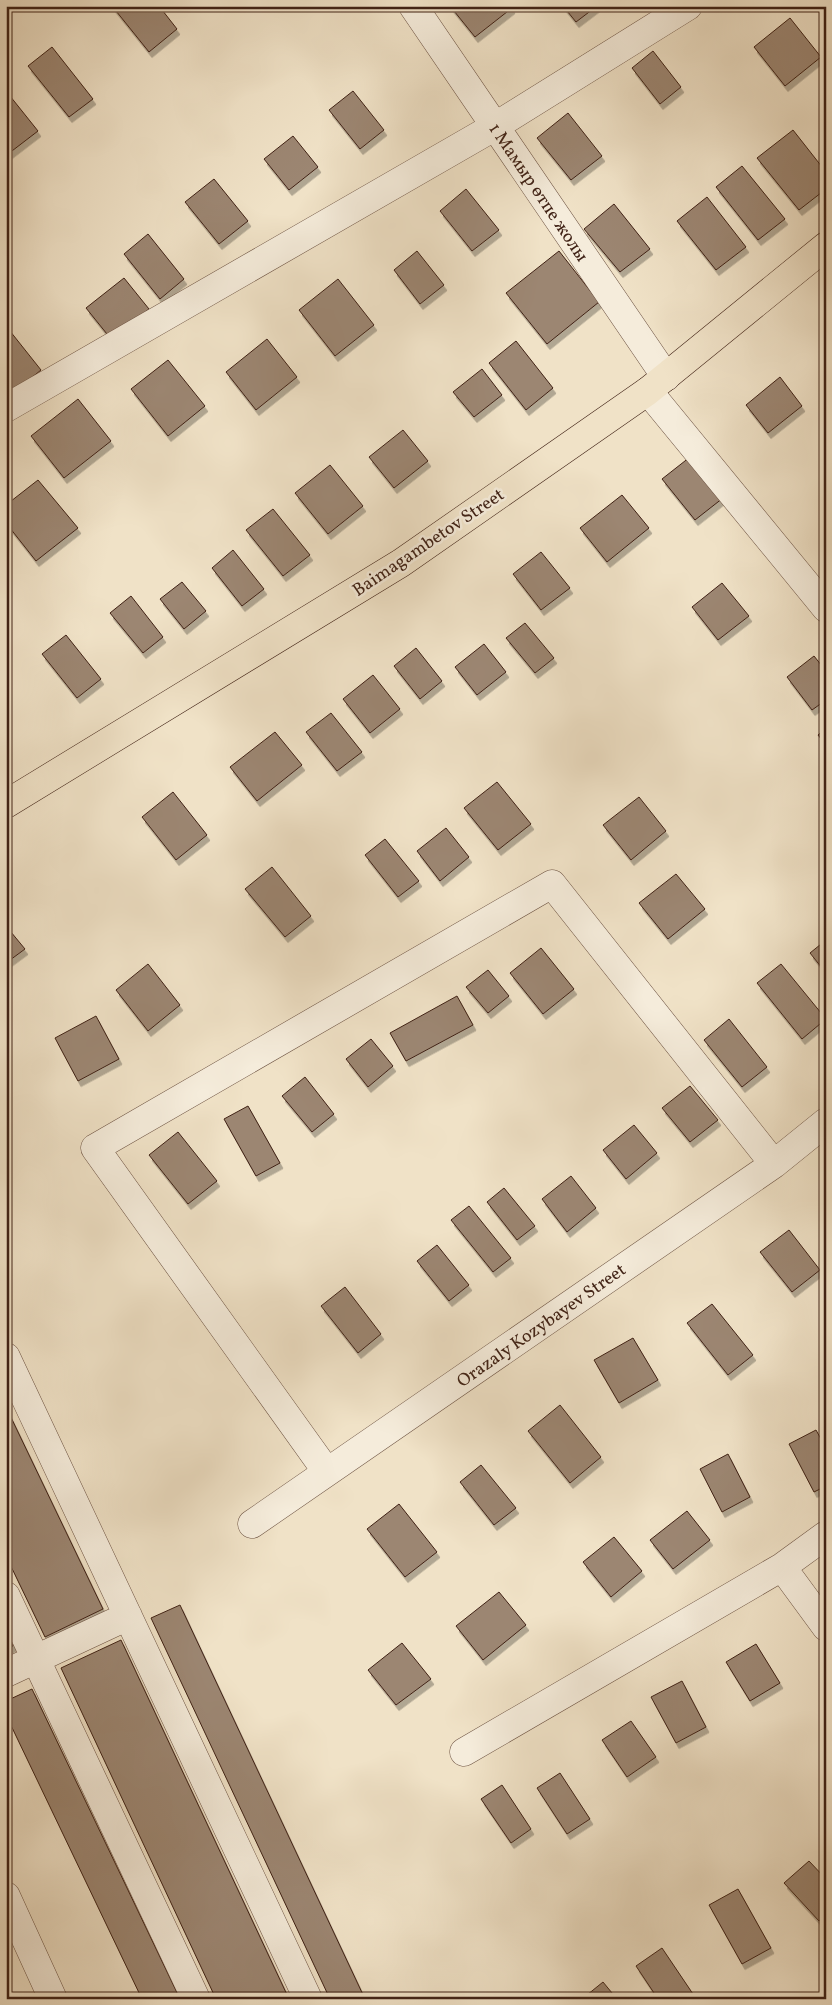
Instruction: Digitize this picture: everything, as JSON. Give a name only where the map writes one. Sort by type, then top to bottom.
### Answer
[{"type":"main road","name":"Baimagambetov Street","points":[[6,804],[401,563],[657,384],[826,246]]},
{"type":"street","name":"1 Мамыр өтпе жолы","points":[[413,6],[494,127],[657,384],[826,608]]},
{"type":"street","points":[[6,408],[494,127],[688,6]]},
{"type":"street","points":[[327,1472],[94,1148],[552,884],[774,1164]]},
{"type":"street","name":"Orazaly Kozybayev Street","points":[[252,1524],[774,1164],[826,1122]]},
{"type":"street","points":[[6,1357],[308,1999]]},
{"type":"street","points":[[464,1752],[782,1567],[826,1535]]},
{"type":"street","points":[[782,1567],[826,1627]]},
{"type":"street","points":[[6,1596],[196,1999]]},
{"type":"street","points":[[6,1673],[128,1616]]},
{"type":"street","points":[[6,1896],[54,1999]]},
{"type":"building","points":[[112,6],[159,6],[177,29],[149,52]]},
{"type":"building","points":[[450,6],[511,6],[512,8],[475,37]]},
{"type":"building","points":[[563,6],[597,6],[576,22]]},
{"type":"building","points":[[790,18],[821,57],[785,86],[754,47]]},
{"type":"building","points":[[52,47],[93,99],[69,117],[28,66]]},
{"type":"building","points":[[653,51],[681,87],[660,104],[632,68]]},
{"type":"building","points":[[6,91],[38,131],[8,154],[6,151]]},
{"type":"building","points":[[353,91],[384,130],[360,149],[329,110]]},
{"type":"building","points":[[568,113],[602,156],[571,180],[537,138]]},
{"type":"building","points":[[793,130],[826,172],[826,189],[799,210],[757,158]]},
{"type":"building","points":[[293,136],[318,167],[289,190],[264,159]]},
{"type":"building","points":[[742,166],[785,219],[758,240],[716,187]]},
{"type":"building","points":[[214,179],[248,221],[219,244],[185,202]]},
{"type":"building","points":[[466,189],[499,230],[472,251],[440,211]]},
{"type":"building","points":[[707,197],[746,247],[716,270],[677,221]]},
{"type":"building","points":[[614,204],[650,249],[620,272],[584,229]]},
{"type":"building","points":[[148,234],[184,279],[160,299],[124,254]]},
{"type":"building","points":[[417,251],[444,285],[420,304],[394,270]]},
{"type":"building","points":[[559,251],[599,302],[547,344],[506,293]]},
{"type":"building","points":[[124,278],[149,309],[111,339],[86,308]]},
{"type":"building","points":[[338,279],[374,325],[335,356],[299,310]]},
{"type":"building","points":[[6,326],[41,370],[14,392],[6,383]]},
{"type":"building","points":[[267,339],[297,377],[256,410],[226,372]]},
{"type":"building","points":[[516,341],[553,388],[526,410],[489,363]]},
{"type":"building","points":[[168,360],[205,406],[168,436],[131,389]]},
{"type":"building","points":[[482,369],[502,395],[474,417],[453,392]]},
{"type":"building","points":[[780,377],[802,406],[768,433],[746,405]]},
{"type":"building","points":[[78,399],[111,441],[64,478],[31,436]]},
{"type":"building","points":[[403,430],[428,461],[394,488],[369,457]]},
{"type":"building","points":[[690,457],[723,498],[695,520],[662,479]]},
{"type":"building","points":[[330,465],[363,506],[328,534],[295,493]]},
{"type":"building","points":[[38,480],[78,528],[36,561],[6,523],[6,505]]},
{"type":"building","points":[[622,495],[649,528],[607,562],[580,528]]},
{"type":"building","points":[[273,509],[310,555],[283,576],[246,530]]},
{"type":"building","points":[[233,550],[264,589],[242,606],[212,568]]},
{"type":"building","points":[[541,552],[570,588],[541,610],[513,574]]},
{"type":"building","points":[[182,582],[206,611],[184,629],[160,599]]},
{"type":"building","points":[[722,583],[749,616],[718,640],[692,607]]},
{"type":"building","points":[[131,596],[163,637],[143,653],[110,613]]},
{"type":"building","points":[[525,623],[554,658],[535,673],[506,638]]},
{"type":"building","points":[[66,635],[101,679],[77,698],[42,654]]},
{"type":"building","points":[[484,644],[506,672],[477,695],[455,667]]},
{"type":"building","points":[[416,648],[442,681],[420,699],[394,666]]},
{"type":"building","points":[[814,656],[826,671],[826,700],[812,710],[787,677]]},
{"type":"building","points":[[373,675],[400,709],[370,733],[343,699]]},
{"type":"building","points":[[331,713],[362,752],[337,771],[306,732]]},
{"type":"building","points":[[826,728],[826,745],[818,735]]},
{"type":"building","points":[[275,732],[302,765],[257,801],[230,767]]},
{"type":"building","points":[[497,782],[531,824],[498,850],[464,808]]},
{"type":"building","points":[[173,792],[207,835],[176,860],[142,817]]},
{"type":"building","points":[[639,797],[666,831],[631,860],[603,825]]},
{"type":"building","points":[[446,828],[469,857],[440,881],[417,851]]},
{"type":"building","points":[[385,839],[419,881],[398,897],[365,855]]},
{"type":"building","points":[[272,867],[311,916],[285,937],[245,889]]},
{"type":"building","points":[[676,874],[705,909],[668,939],[639,903]]},
{"type":"building","points":[[6,926],[25,949],[6,963]]},
{"type":"building","points":[[826,940],[826,973],[810,953]]},
{"type":"building","points":[[541,948],[574,989],[543,1014],[510,973]]},
{"type":"building","points":[[148,964],[180,1005],[148,1031],[116,990]]},
{"type":"building","points":[[781,964],[826,1019],[802,1039],[757,983]]},
{"type":"building","points":[[488,970],[509,996],[488,1013],[466,987]]},
{"type":"building","points":[[457,996],[473,1025],[406,1061],[390,1033]]},
{"type":"building","points":[[96,1016],[119,1059],[78,1081],[55,1038]]},
{"type":"building","points":[[729,1019],[767,1067],[742,1087],[704,1040]]},
{"type":"building","points":[[371,1039],[393,1066],[368,1087],[346,1059]]},
{"type":"building","points":[[305,1077],[334,1114],[312,1132],[282,1096]]},
{"type":"building","points":[[690,1086],[718,1120],[690,1142],[662,1108]]},
{"type":"building","points":[[248,1106],[280,1163],[256,1176],[224,1119]]},
{"type":"building","points":[[634,1125],[657,1153],[626,1179],[603,1150]]},
{"type":"building","points":[[178,1132],[217,1181],[188,1204],[149,1155]]},
{"type":"building","points":[[571,1176],[596,1208],[567,1232],[542,1199]]},
{"type":"building","points":[[504,1188],[535,1226],[517,1240],[487,1202]]},
{"type":"building","points":[[469,1206],[511,1258],[493,1272],[451,1220]]},
{"type":"building","points":[[789,1230],[820,1270],[792,1292],[760,1252]]},
{"type":"building","points":[[437,1245],[469,1285],[449,1301],[417,1261]]},
{"type":"building","points":[[345,1287],[381,1334],[358,1353],[321,1306]]},
{"type":"building","points":[[712,1304],[753,1355],[728,1375],[687,1323]]},
{"type":"building","points":[[633,1338],[658,1380],[619,1403],[594,1360]]},
{"type":"building","points":[[560,1405],[601,1457],[570,1483],[528,1431]]},
{"type":"building","points":[[6,1407],[103,1609],[45,1637],[6,1556]]},
{"type":"building","points":[[816,1430],[826,1448],[826,1486],[814,1492],[789,1444]]},
{"type":"building","points":[[728,1454],[750,1497],[722,1512],[700,1469]]},
{"type":"building","points":[[481,1465],[516,1508],[494,1525],[460,1482]]},
{"type":"building","points":[[399,1504],[437,1552],[405,1577],[367,1529]]},
{"type":"building","points":[[687,1511],[710,1540],[673,1569],[650,1540]]},
{"type":"building","points":[[614,1537],[642,1571],[611,1597],[583,1562]]},
{"type":"building","points":[[499,1592],[526,1625],[483,1660],[456,1626]]},
{"type":"building","points":[[180,1605],[365,1999],[330,1999],[151,1618]]},
{"type":"building","points":[[6,1631],[13,1646],[6,1650]]},
{"type":"building","points":[[121,1640],[289,1999],[216,1999],[61,1668]]},
{"type":"building","points":[[402,1643],[431,1679],[396,1705],[368,1670]]},
{"type":"building","points":[[756,1644],[780,1683],[750,1701],[726,1662]]},
{"type":"building","points":[[682,1681],[706,1727],[676,1743],[651,1697]]},
{"type":"building","points":[[32,1689],[180,1999],[142,1999],[6,1715],[6,1701]]},
{"type":"building","points":[[631,1721],[656,1757],[627,1777],[602,1740]]},
{"type":"building","points":[[560,1773],[590,1819],[567,1834],[537,1788]]},
{"type":"building","points":[[502,1785],[531,1829],[511,1843],[481,1799]]},
{"type":"building","points":[[809,1861],[826,1879],[826,1915],[819,1921],[784,1883]]},
{"type":"building","points":[[738,1889],[771,1948],[742,1964],[709,1905]]},
{"type":"building","points":[[662,1948],[693,1994],[686,1999],[658,1999],[636,1966]]},
{"type":"building","points":[[603,1982],[617,1999],[582,1999]]}]
